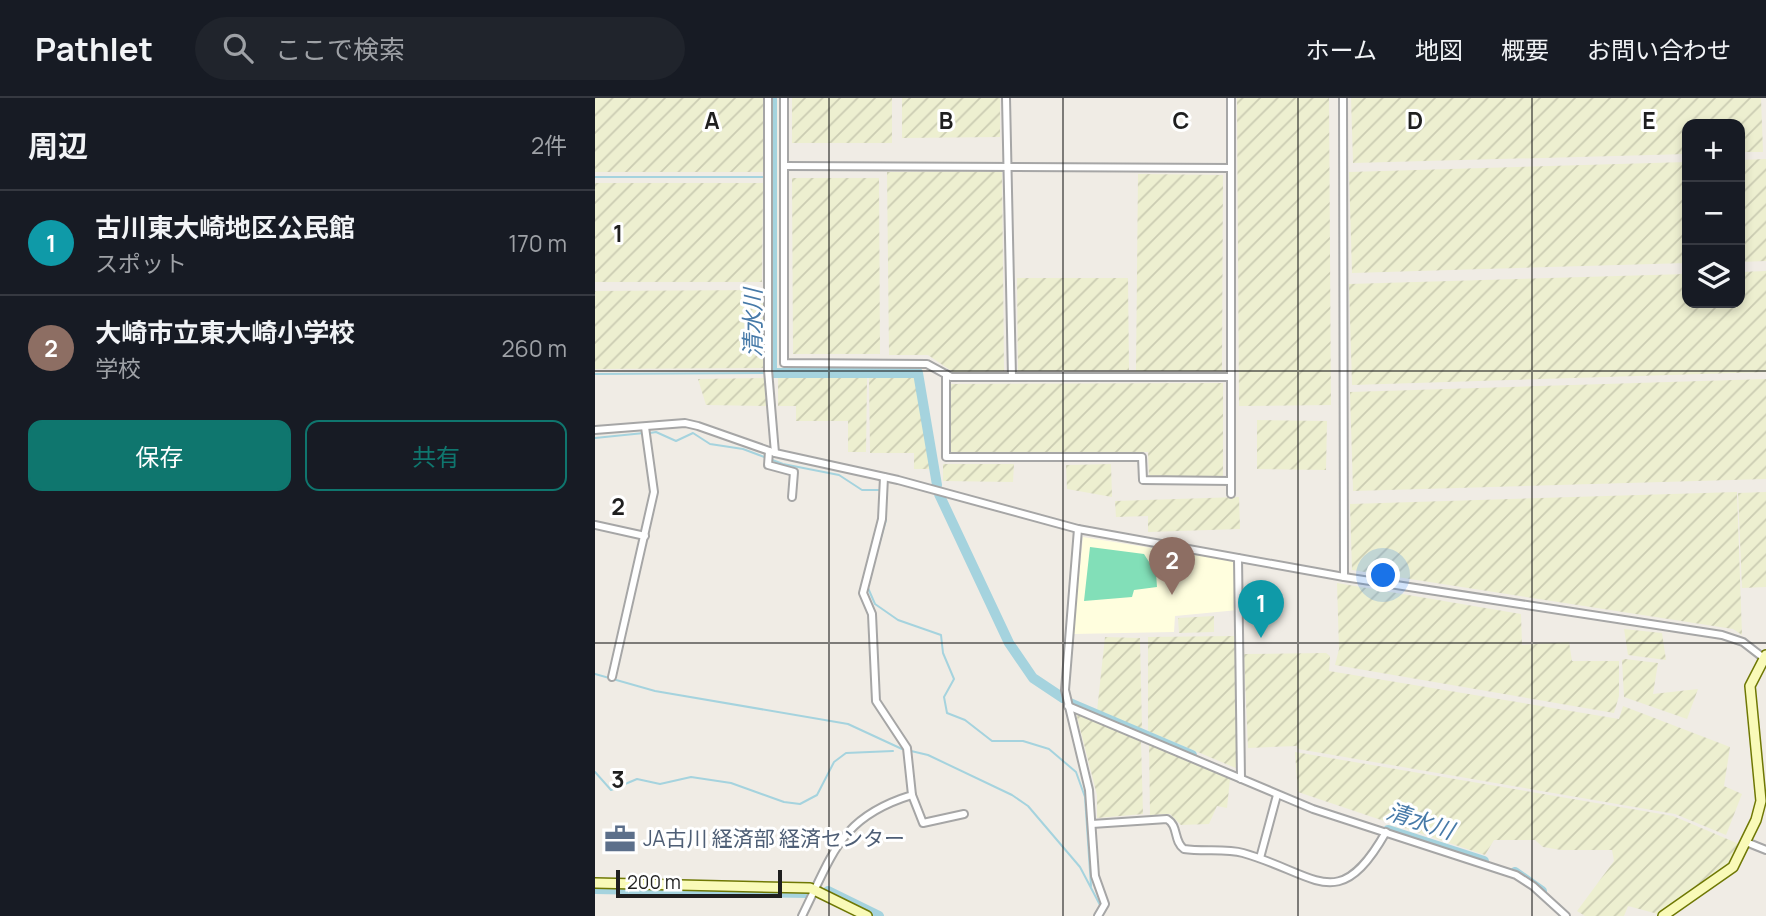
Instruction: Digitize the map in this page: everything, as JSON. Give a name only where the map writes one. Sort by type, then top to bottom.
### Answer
[{"type":"main road","points":[[1663,916],[1733,867],[1756,820],[1761,801],[1751,686],[1765,658]]},
{"type":"main road","points":[[595,883],[815,889],[867,916]]},
{"type":"street","points":[[768,98],[768,465],[794,472],[792,497]]},
{"type":"street","points":[[784,98],[784,363],[927,364],[946,374],[1012,377],[1231,377]]},
{"type":"street","points":[[1006,98],[1012,377]]},
{"type":"street","points":[[1231,98],[1231,494]]},
{"type":"street","points":[[1343,98],[1344,577]]},
{"type":"street","points":[[784,166],[1231,168]]},
{"type":"street","points":[[946,374],[946,457],[1142,457],[1143,480],[1231,481]]},
{"type":"street","points":[[595,430],[645,431],[685,423],[770,455],[884,477],[1079,529],[1344,577],[1722,635],[1743,642],[1765,658]]},
{"type":"street","points":[[612,677],[654,492],[645,431]]},
{"type":"street","points":[[884,477],[882,519],[863,593],[872,614],[876,701],[908,750],[912,794],[923,823],[964,814]]},
{"type":"street","points":[[595,525],[645,536]]},
{"type":"street","points":[[1079,529],[1065,690],[1089,790],[1095,876],[1105,904],[1101,913]]},
{"type":"street","points":[[1238,558],[1241,779]]},
{"type":"street","points":[[1068,706],[1277,795],[1516,875],[1533,886],[1566,916]]},
{"type":"street","points":[[802,916],[853,824],[912,794]]},
{"type":"street","points":[[1260,858],[1277,795]]},
{"type":"street","points":[[1092,824],[1167,819],[1174,825],[1178,844],[1184,849],[1237,851],[1260,858],[1319,887],[1350,885],[1371,862],[1387,832]]},
{"type":"street","points":[[1746,842],[1766,850]]},
{"type":"shaded area","points":[[595,98],[764,98],[764,172],[595,172]]},
{"type":"shaded area","points":[[792,98],[892,98],[892,143],[792,143]]},
{"type":"shaded area","points":[[902,98],[1000,98],[1000,137],[902,138]]},
{"type":"shaded area","points":[[1237,98],[1329,98],[1331,405],[1239,406]]},
{"type":"shaded area","points":[[1351,98],[1761,98],[1763,152],[1745,152],[1745,119],[1682,119],[1682,154],[1353,163]]},
{"type":"shaded area","points":[[1766,159],[1766,261],[1745,262],[1745,160]]},
{"type":"shaded area","points":[[1682,162],[1682,263],[1352,273],[1349,172]]},
{"type":"shaded area","points":[[1002,171],[1004,371],[953,372],[928,355],[889,355],[887,172]]},
{"type":"shaded area","points":[[1138,174],[1223,175],[1222,371],[1136,371]]},
{"type":"shaded area","points":[[792,178],[879,178],[880,354],[793,354]]},
{"type":"shaded area","points":[[595,183],[763,183],[762,282],[595,282]]},
{"type":"shaded area","points":[[1766,271],[1766,372],[1352,385],[1349,284],[1682,274],[1682,308],[1745,308],[1745,272]]},
{"type":"shaded area","points":[[1017,278],[1128,278],[1129,370],[1018,371]]},
{"type":"shaded area","points":[[763,290],[764,368],[595,369],[595,291]]},
{"type":"shaded area","points":[[778,377],[867,378],[866,452],[848,452],[848,421],[796,421],[796,406],[778,406]]},
{"type":"shaded area","points":[[765,378],[770,406],[706,405],[698,379]]},
{"type":"shaded area","points":[[869,378],[915,378],[931,469],[914,469],[914,453],[870,453]]},
{"type":"shaded area","points":[[1766,379],[1766,479],[1353,491],[1350,392]]},
{"type":"shaded area","points":[[1223,383],[1223,476],[1149,476],[1148,452],[949,453],[949,384]]},
{"type":"shaded area","points":[[1257,420],[1327,421],[1326,470],[1257,469]]},
{"type":"shaded area","points":[[943,464],[1014,464],[1013,482],[943,481]]},
{"type":"shaded area","points":[[1111,464],[1112,497],[1067,489],[1066,465]]},
{"type":"shaded area","points":[[1737,492],[1742,635],[1733,629],[1352,570],[1350,504]]},
{"type":"shaded area","points":[[1766,492],[1766,587],[1742,588],[1738,493]]},
{"type":"shaded area","points":[[1239,497],[1240,529],[1148,532],[1148,516],[1116,517],[1115,501]]},
{"type":"shaded area","points":[[1083,537],[1233,561],[1238,610],[1175,616],[1174,632],[1073,634]]},
{"type":"shaded area","points":[[1337,583],[1521,614],[1522,645],[1569,642],[1572,661],[1619,661],[1619,696],[1614,713],[1335,665],[1339,649]]},
{"type":"shaded area","points":[[1214,616],[1214,632],[1179,633],[1178,618]]},
{"type":"shaded area","points":[[1624,629],[1662,633],[1666,660],[1628,655]]},
{"type":"shaded area","points":[[1235,636],[1238,769],[1148,731],[1148,637]]},
{"type":"shaded area","points":[[1105,637],[1140,638],[1142,729],[1097,711]]},
{"type":"shaded area","points":[[1326,653],[1330,656],[1329,671],[1619,719],[1623,706],[1730,747],[1724,786],[1742,794],[1726,835],[1675,814],[1298,749],[1297,746],[1248,748],[1244,654]]},
{"type":"shaded area","points":[[1622,660],[1658,663],[1653,694],[1698,689],[1687,719],[1624,697]]},
{"type":"shaded area","points":[[1076,713],[1141,741],[1143,814],[1097,818],[1097,795]]},
{"type":"shaded area","points":[[1149,744],[1230,779],[1227,808],[1217,806],[1209,824],[1181,825],[1170,814],[1150,815]]},
{"type":"shaded area","points":[[1295,752],[1673,816],[1739,844],[1734,862],[1658,914],[1628,906],[1624,916],[1585,916],[1577,911],[1614,861],[1612,850],[1561,850],[1543,847],[1535,840],[1494,840],[1485,855],[1298,792]]},
{"type":"green space","points":[[1090,547],[1144,554],[1156,573],[1157,587],[1134,590],[1132,597],[1084,601]]},
{"type":"waterway","name":"清水川","points":[[772,98],[772,373],[918,373],[937,485]]},
{"type":"waterway","points":[[595,177],[764,177]]},
{"type":"waterway","points":[[595,374],[765,373]]},
{"type":"waterway","points":[[650,433],[656,432],[676,441],[693,433],[710,444],[743,449],[783,464],[839,475],[862,490],[882,490]]},
{"type":"waterway","points":[[595,438],[644,433]]},
{"type":"waterway","points":[[872,569],[886,520],[886,493]]},
{"type":"waterway","name":"清水川","points":[[939,494],[1009,643],[1033,678],[1063,698]]},
{"type":"waterway","points":[[868,588],[875,604],[898,620],[941,635],[943,653],[954,679],[944,697],[947,713],[965,720],[992,741],[1023,741],[1049,749],[1076,772],[1085,797],[1091,886]]},
{"type":"waterway","points":[[595,674],[655,691],[848,724],[902,749]]},
{"type":"waterway","name":"清水川","points":[[1070,703],[1192,755]]},
{"type":"waterway","points":[[595,772],[611,790],[637,779],[660,784],[691,777],[731,783],[784,802],[800,804],[817,795],[834,762],[846,753],[893,751]]},
{"type":"waterway","points":[[911,751],[928,755],[1012,795],[1028,806],[1080,867],[1100,905]]},
{"type":"waterway","name":"清水川","points":[[1388,830],[1484,861]]},
{"type":"waterway","name":"清水川","points":[[1515,872],[1542,891]]},
{"type":"waterway","name":"清水川","points":[[595,889],[807,893]]},
{"type":"waterway","name":"清水川","points":[[828,891],[879,916]]},
{"type":"place","name":"大崎市立東大崎小学校","points":[[1172,595]]},
{"type":"place","name":"古川東大崎地区公民館","points":[[1261,638]]},
{"type":"place","name":"JA古川 経済部 経済センター","points":[[620,839]]}]
